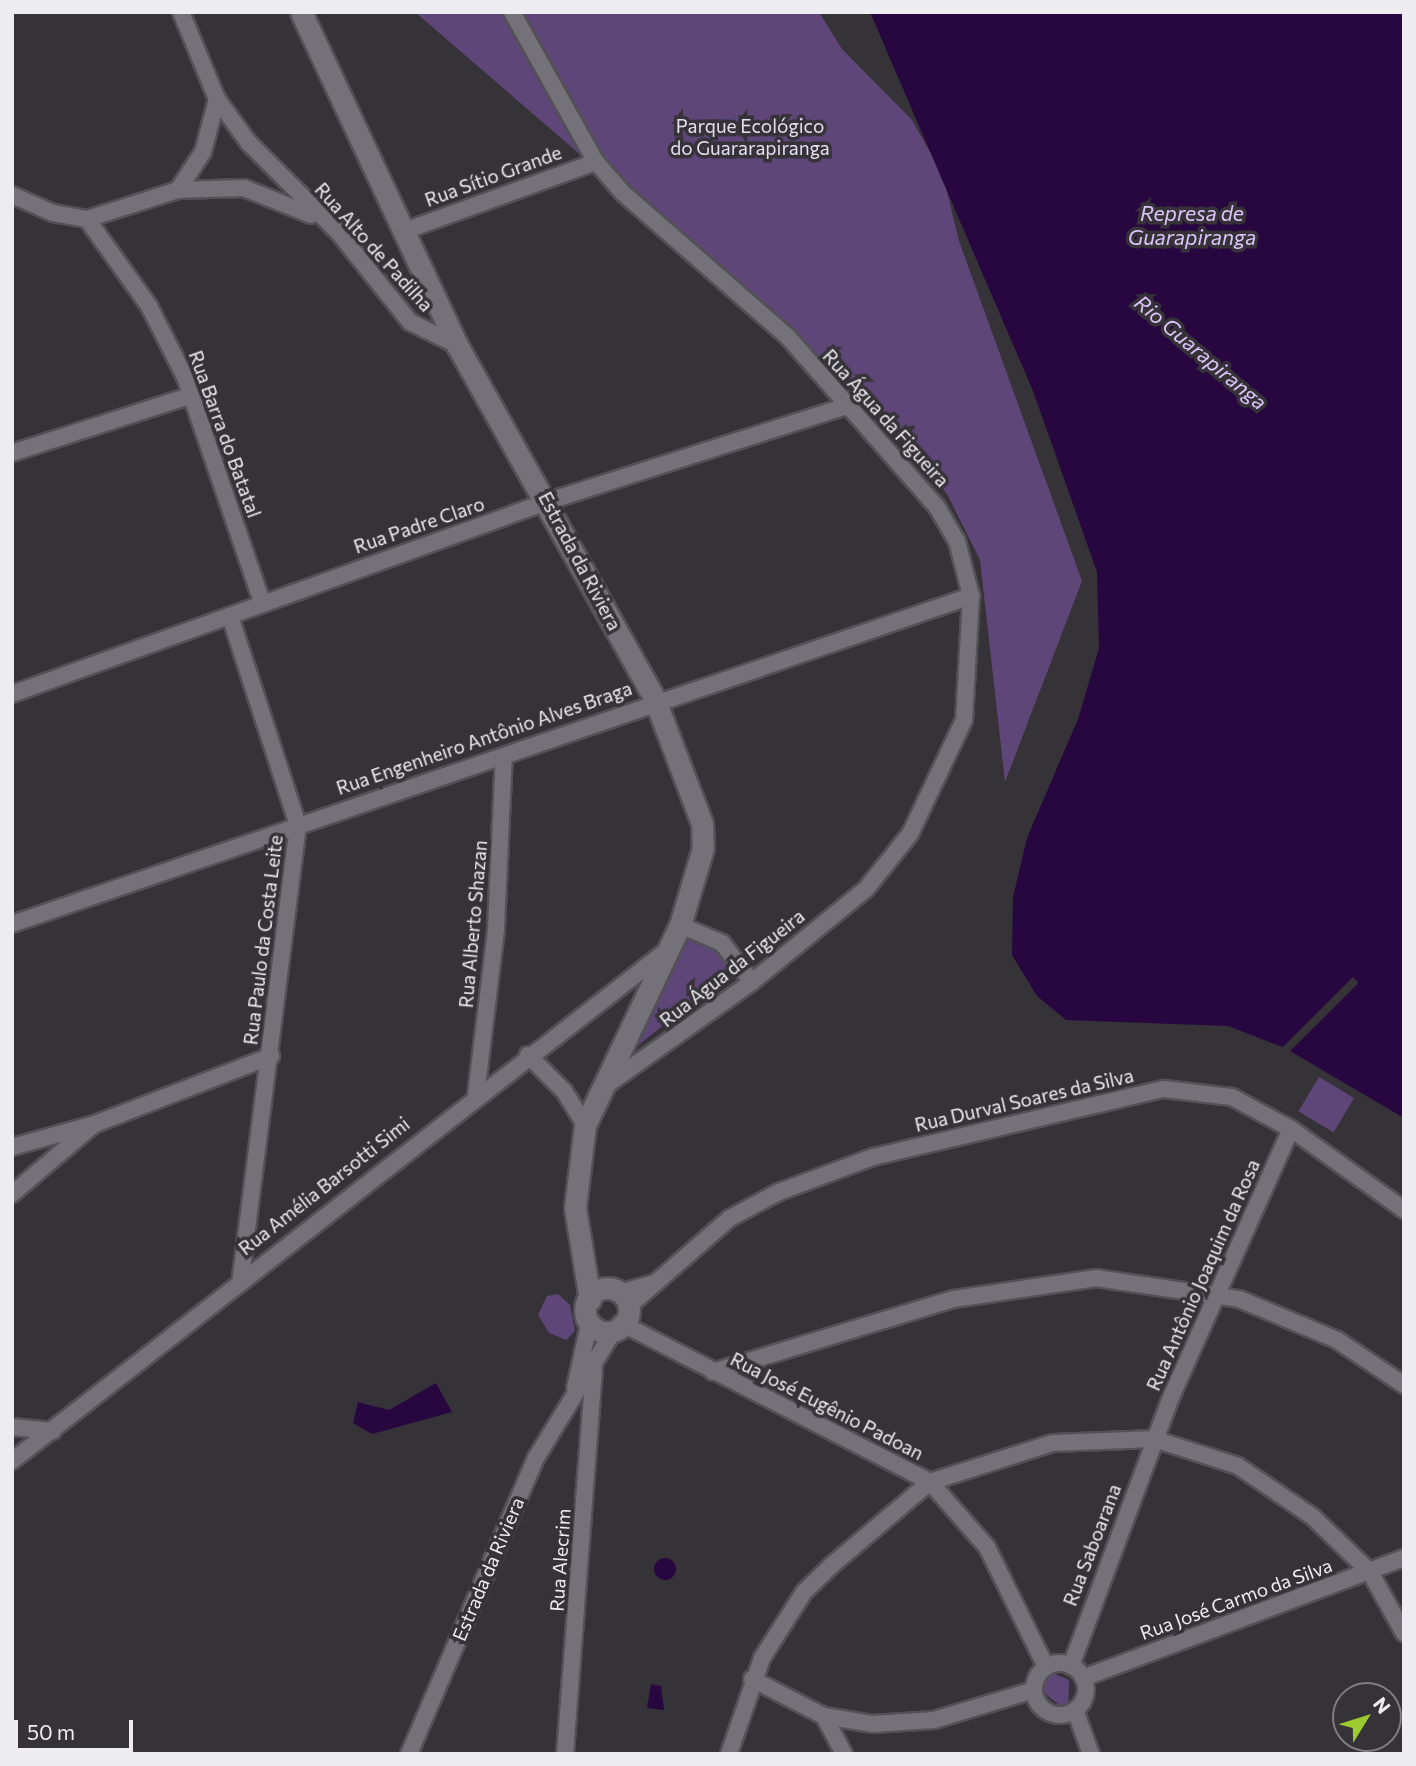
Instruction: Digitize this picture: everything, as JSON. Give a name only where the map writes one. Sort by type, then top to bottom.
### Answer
[{"type":"street","name":"Rua Alto de Padilha","points":[[181,12],[217,99],[249,143],[339,233],[410,322],[457,345]]},
{"type":"street","name":"Estrada da Riviera","points":[[301,12],[457,345],[549,501],[655,700],[702,824],[703,848],[680,925],[599,1090],[585,1125],[575,1208],[582,1261],[614,1306],[594,1369],[575,1388],[536,1458],[409,1754]]},
{"type":"street","name":"Rua Água da Figueira","points":[[512,12],[596,162],[658,227],[788,337],[843,407],[937,507],[957,541],[971,596],[964,720],[936,790],[866,889],[752,982],[599,1090]]},
{"type":"street","points":[[178,190],[203,152],[217,99]]},
{"type":"street","name":"Rua Sítio Grande","points":[[404,231],[596,162]]},
{"type":"street","points":[[12,195],[53,213],[87,219],[178,190],[244,188],[296,206],[339,233]]},
{"type":"street","name":"Rua Barra do Batatal","points":[[87,219],[149,306],[193,395],[262,602]]},
{"type":"street","points":[[12,453],[193,395]]},
{"type":"street","name":"Rua Padre Claro","points":[[12,694],[549,501],[843,407]]},
{"type":"street","name":"Rua Engenheiro Antônio Alves Braga","points":[[13,923],[504,756],[655,700],[971,596]]},
{"type":"street","name":"Rua Paulo da Costa Leite","points":[[230,617],[298,825],[241,1278]]},
{"type":"street","name":"Rua Alberto Shazan","points":[[476,1095],[496,929],[504,756]]},
{"type":"street","points":[[680,925],[722,943],[752,982]]},
{"type":"street","name":"Rua Amélia Barsotti Simi","points":[[12,1461],[476,1095],[667,951]]},
{"type":"street","points":[[528,1055],[564,1091],[585,1125]]},
{"type":"street","points":[[12,1147],[95,1124],[271,1056]]},
{"type":"street","name":"Rua Durval Soares da Silva","points":[[614,1306],[656,1282],[730,1218],[779,1192],[873,1157],[1005,1125],[1186,1088],[1232,1097],[1292,1129],[1404,1210]]},
{"type":"street","points":[[12,1194],[95,1124]]},
{"type":"street","name":"Rua Antônio Joaquim da Rosa","points":[[1154,1439],[1292,1129]]},
{"type":"street","points":[[713,1372],[904,1313],[1033,1283],[1096,1278],[1217,1293],[1337,1340],[1404,1385]]},
{"type":"street","points":[[588,1329],[614,1306]]},
{"type":"street","points":[[588,1329],[614,1306]]},
{"type":"street","name":"Rua José Eugênio Padoan","points":[[614,1306],[713,1372],[930,1482],[986,1547],[1046,1667]]},
{"type":"street","name":"Estrada da Riviera","points":[[575,1388],[588,1329]]},
{"type":"street","name":"Rua Alecrim","points":[[565,1754],[594,1369]]},
{"type":"street","points":[[12,1427],[53,1431]]},
{"type":"street","points":[[729,1754],[752,1679],[804,1592],[930,1482],[1053,1443],[1154,1439],[1238,1466],[1313,1517],[1370,1572],[1404,1633]]},
{"type":"street","name":"Rua Saboarana","points":[[1071,1666],[1154,1439]]},
{"type":"street","name":"Rua José Carmo da Silva","points":[[1083,1678],[1404,1558]]},
{"type":"street","points":[[752,1679],[824,1716],[918,1723],[1034,1690],[1046,1667],[1071,1666],[1083,1678],[1085,1696],[1075,1710]]},
{"type":"street","points":[[1034,1690],[1045,1710],[1075,1710]]},
{"type":"street","points":[[1075,1710],[1091,1754]]},
{"type":"street","points":[[824,1716],[844,1754]]},
{"type":"green space","name":"Parque Ecológico do Guararapiranga","points":[[415,12],[819,12],[842,49],[912,120],[943,175],[959,241],[1082,581],[1005,782],[980,560],[948,496],[907,437]]},
{"type":"green space","points":[[684,930],[721,951],[734,970],[618,1061]]},
{"type":"green space","points":[[1319,1077],[1354,1098],[1334,1132],[1298,1111]]},
{"type":"green space","points":[[558,1294],[570,1305],[575,1331],[566,1340],[549,1333],[538,1315],[547,1296]]},
{"type":"green space","points":[[1045,1670],[1069,1680],[1068,1712],[1037,1687]]},
{"type":"water","name":"Represa de Guarapiranga","points":[[870,12],[1404,12],[1404,1118],[1285,1048],[1228,1026],[1066,1020],[1037,996],[1012,955],[1013,897],[1027,838],[1078,719],[1099,648],[1097,572],[1033,391]]},
{"type":"water","points":[[436,1383],[452,1412],[372,1434],[353,1423],[358,1402],[389,1410]]},
{"type":"water","points":[[665,1558],[673,1561],[676,1569],[673,1577],[665,1580],[657,1577],[654,1569],[657,1561]]},
{"type":"water","points":[[651,1684],[661,1686],[664,1710],[647,1708]]},
{"type":"pier","points":[[1353,977],[1359,983],[1288,1053],[1282,1048]]},
{"type":"water label","name":"Rio Guarapiranga","points":[[1201,352]]}]
